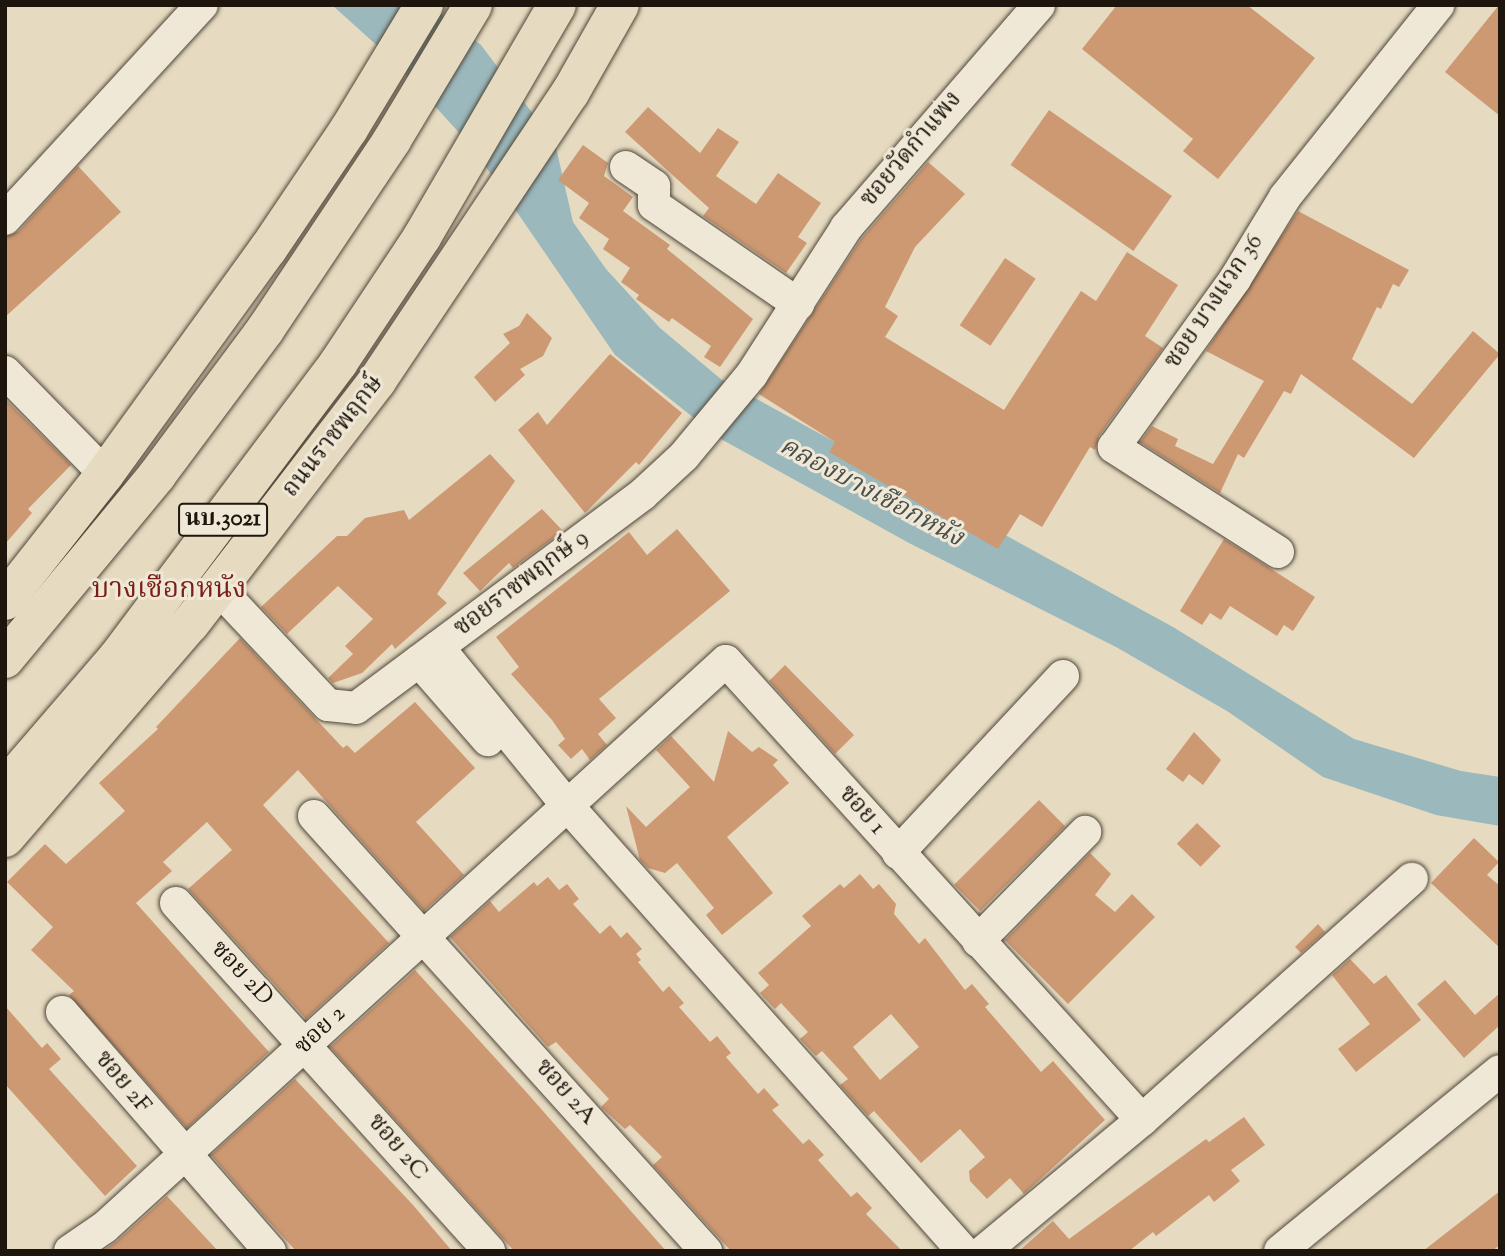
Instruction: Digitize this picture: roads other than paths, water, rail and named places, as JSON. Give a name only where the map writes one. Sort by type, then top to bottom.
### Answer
[{"type":"main road","points":[[5,601],[105,474],[349,129],[424,5]]},
{"type":"main road","name":"ถนนราชพฤกษ์","points":[[5,788],[65,722],[244,493],[422,237],[557,5]]},
{"type":"main road","name":"ถนนราชพฤกษ์","points":[[5,838],[217,587],[377,381],[457,268],[570,93],[620,5]]},
{"type":"main road","name":"นบ.3021","points":[[5,659],[63,594],[265,330],[392,140],[471,9]]},
{"type":"street","points":[[5,219],[202,5]]},
{"type":"street","name":"ซอย บางแวก 36","points":[[1278,552],[1114,447],[1235,279],[1285,197],[1438,5]]},
{"type":"street","name":"ซอยวัดกำแพง","points":[[798,304],[846,229],[1027,9]]},
{"type":"street","points":[[626,167],[654,186],[654,205],[798,304]]},
{"type":"street","name":"ซอยราชพฤกษ์ 9","points":[[217,587],[328,705],[356,708],[643,494],[684,456],[743,384],[798,304]]},
{"type":"street","points":[[5,372],[105,474]]},
{"type":"street","points":[[428,654],[566,804],[962,1251]]},
{"type":"street","name":"ซอย 1","points":[[566,804],[726,661],[1142,1120]]},
{"type":"street","points":[[898,853],[1063,676]]},
{"type":"street","name":"ซอย 2","points":[[70,1251],[105,1227],[566,804]]},
{"type":"street","name":"ซอย 2A","points":[[314,816],[706,1251]]},
{"type":"street","points":[[978,941],[1085,832]]},
{"type":"street","points":[[984,1251],[1142,1120],[1412,879]]},
{"type":"street","name":"ซอย 2D","points":[[176,903],[306,1044]]},
{"type":"street","name":"ซอย 2F","points":[[62,1012],[182,1155],[270,1251]]},
{"type":"street","name":"ซอย 2C","points":[[306,1044],[489,1251]]},
{"type":"street","points":[[1280,1251],[1500,1071]]},
{"type":"water","name":"คลองบางเชือกหนัง","points":[[332,5],[429,5],[481,45],[555,143],[573,222],[606,269],[660,328],[722,380],[1173,627],[1354,739],[1461,771],[1500,777],[1500,826],[1436,815],[1323,777],[1227,711],[1116,647],[909,543],[719,438],[615,355],[473,148],[392,59]]},
{"type":"district","name":"บางเชือกหนัง","points":[[169,590]]}]
